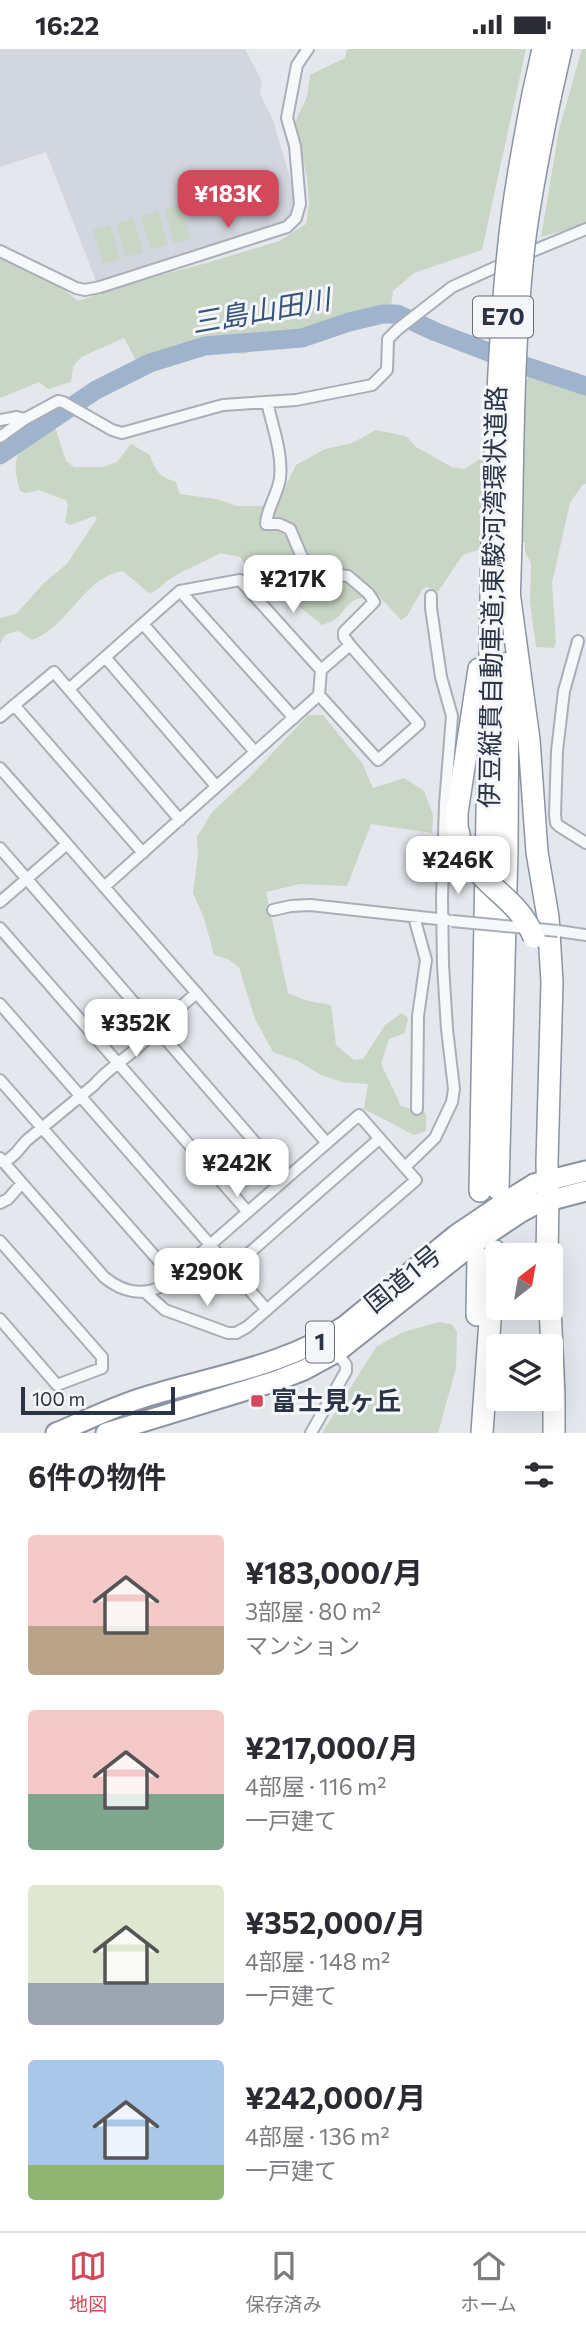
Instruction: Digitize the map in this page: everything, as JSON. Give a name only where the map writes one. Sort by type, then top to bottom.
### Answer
[{"type":"highway","name":"伊豆縦貫自動車道;東駿河湾環状道路","points":[[489,1190],[507,849],[500,592],[502,542],[524,246],[542,96],[543,49]]},
{"type":"highway","name":"伊豆縦貫自動車道;東駿河湾環状道路","points":[[542,96],[561,49]]},
{"type":"highway","points":[[500,592],[457,813],[457,826],[461,843],[471,863],[518,909],[534,937],[540,971],[541,1192],[546,1243]]},
{"type":"highway","points":[[500,592],[529,740],[537,852],[548,916],[552,982],[539,1243]]},
{"type":"highway","name":"国道1号","points":[[106,1433],[304,1370],[331,1346],[521,1212],[541,1192],[586,1171]]},
{"type":"highway","name":"国道1号","points":[[541,1192],[586,1191]]},
{"type":"highway","points":[[475,1433],[487,1254],[482,1433]]},
{"type":"highway","points":[[551,1320],[554,1433]]},
{"type":"highway","name":"国道1号","points":[[56,1433],[143,1397],[331,1346]]},
{"type":"highway","points":[[543,1433],[544,1411]]},
{"type":"street","points":[[0,251],[85,290],[287,227],[296,218],[300,204],[295,146],[287,118],[297,65],[308,49]]},
{"type":"street","points":[[0,437],[25,419],[58,401],[63,401],[103,426],[122,433],[223,405],[296,400],[372,385],[387,370],[388,339],[423,308],[472,278],[586,229]]},
{"type":"street","points":[[267,402],[278,451],[280,479],[266,516],[266,524],[279,524],[290,529],[304,562],[318,573],[348,576],[368,593],[374,602],[344,632],[344,637],[419,725],[378,760],[319,695]]},
{"type":"street","points":[[0,419],[25,419]]},
{"type":"street","points":[[68,689],[180,591],[240,580],[321,670]]},
{"type":"street","points":[[180,591],[294,718]]},
{"type":"street","points":[[405,1167],[435,1138],[453,1102],[454,1080],[447,1029],[443,965],[448,920],[443,836],[452,716],[441,677],[430,608],[431,596]]},
{"type":"street","points":[[143,624],[255,752]]},
{"type":"street","points":[[578,641],[564,691],[557,751],[555,815],[559,827],[586,843]]},
{"type":"street","points":[[104,887],[319,695],[321,670],[349,645]]},
{"type":"street","points":[[105,657],[216,786]]},
{"type":"street","points":[[0,717],[54,672],[180,820]]},
{"type":"street","points":[[14,705],[142,853]]},
{"type":"street","points":[[0,768],[326,1142]]},
{"type":"street","points":[[0,902],[67,844]]},
{"type":"street","points":[[0,849],[286,1178]]},
{"type":"street","points":[[273,910],[310,905],[586,935]]},
{"type":"street","points":[[414,917],[426,960],[418,1016],[417,1109]]},
{"type":"street","points":[[0,927],[247,1211]]},
{"type":"street","points":[[145,1292],[165,1310],[228,1333],[241,1331],[416,1180],[359,1115],[156,1290],[123,1290],[104,1277],[2,1160],[138,1047],[155,1029],[173,1016],[182,1003],[197,993]]},
{"type":"street","points":[[0,1004],[267,1310]]},
{"type":"street","points":[[0,1080],[173,1277]]},
{"type":"street","points":[[231,1269],[379,1139]]},
{"type":"street","points":[[0,1203],[8,1199],[22,1183]]},
{"type":"street","points":[[0,1241],[102,1357],[102,1368],[57,1385],[0,1319]]},
{"type":"street","points":[[311,1433],[346,1371],[346,1365],[331,1346]]},
{"type":"shaded area","points":[[0,49],[245,49],[262,81],[260,94],[273,120],[292,185],[293,214],[276,226],[96,281],[46,152],[0,167]]},
{"type":"green space","points":[[347,49],[526,49],[482,250],[414,273],[393,291],[391,307],[244,354],[185,348],[139,366],[124,338],[81,357],[73,367],[71,382],[48,389],[39,382],[0,398],[0,259],[41,276],[78,301],[130,283],[279,241],[306,224],[309,204],[307,177],[294,124],[307,97],[310,75],[345,58]]},
{"type":"green space","points":[[582,49],[586,49],[586,224],[541,237],[559,130]]},
{"type":"green space","points":[[181,204],[191,238],[174,243],[164,209]]},
{"type":"green space","points":[[158,211],[168,245],[151,250],[141,217]]},
{"type":"green space","points":[[133,218],[143,252],[126,257],[116,224]]},
{"type":"green space","points":[[110,225],[120,259],[103,264],[93,230]]},
{"type":"green space","points":[[529,376],[552,384],[586,386],[586,484],[583,484],[570,503],[552,583],[556,643],[554,648],[536,647],[530,602],[531,563],[525,552],[525,542],[470,552],[462,556],[438,592],[428,587],[423,588],[407,616],[401,620],[379,596],[355,600],[335,620],[322,625],[296,604],[269,591],[254,578],[240,557],[220,553],[149,593],[123,571],[109,575],[97,582],[45,633],[32,640],[18,631],[5,635],[0,644],[0,618],[16,614],[45,582],[67,564],[97,519],[94,516],[70,525],[65,522],[68,506],[66,500],[39,490],[26,493],[20,491],[17,458],[26,445],[55,427],[66,461],[74,467],[103,467],[117,462],[131,444],[150,455],[159,473],[176,482],[180,494],[216,499],[237,506],[262,506],[285,487],[296,465],[325,449],[352,443],[376,430],[406,436],[416,447],[452,467],[464,469],[485,456],[522,410],[524,386]]},
{"type":"green space","points":[[308,715],[323,715],[362,763],[373,788],[404,778],[424,791],[433,815],[432,833],[371,824],[347,886],[300,884],[266,892],[288,993],[308,1001],[331,1005],[336,1045],[354,1060],[363,1059],[385,1025],[402,1013],[408,1018],[405,1033],[389,1039],[381,1064],[401,1106],[426,1113],[426,1131],[414,1135],[364,1109],[368,1084],[342,1082],[321,1075],[298,1061],[273,1052],[255,1019],[239,967],[228,959],[214,955],[204,918],[193,893],[198,855],[197,837],[212,812],[249,778]]},
{"type":"green space","points":[[439,1322],[451,1324],[457,1331],[456,1368],[438,1433],[322,1433],[376,1347],[403,1332]]},
{"type":"waterway","name":"三島山田川","points":[[0,455],[96,390],[150,363],[205,346],[302,338],[383,314],[397,314],[525,366],[586,386]]},
{"type":"place","name":"富士見ヶ丘","points":[[257,1401]]}]
